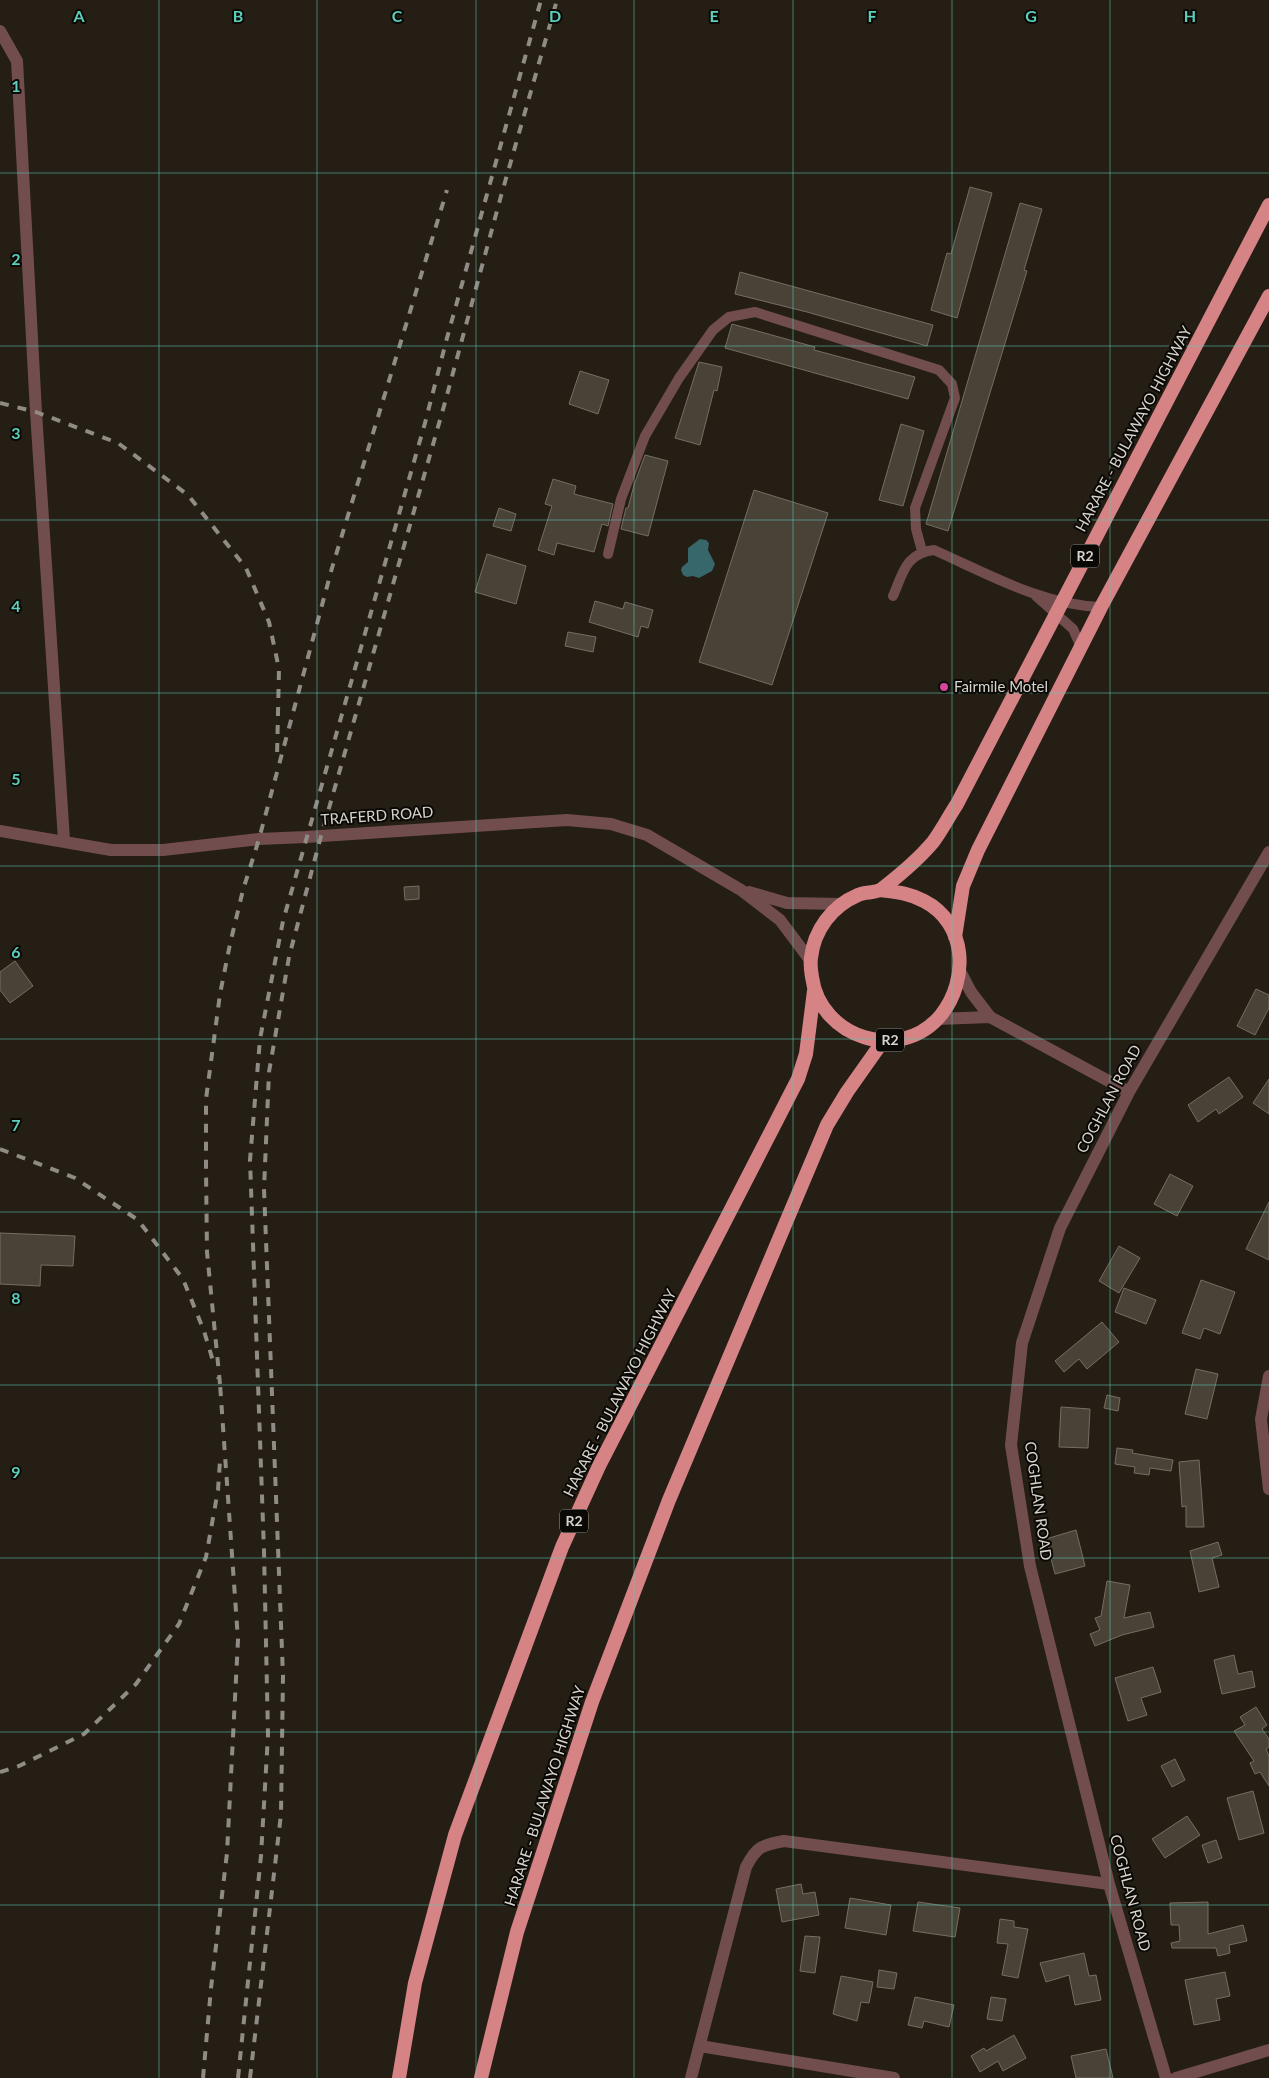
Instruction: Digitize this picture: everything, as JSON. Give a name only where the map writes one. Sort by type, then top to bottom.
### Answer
[{"type":"highway","name":"HARARE - BULAWAYO HIGHWAY","points":[[880,890],[910,866],[933,841],[958,804],[1269,205]]},
{"type":"highway","name":"HARARE - BULAWAYO HIGHWAY","points":[[955,937],[963,886],[978,850],[1101,607],[1269,296]]},
{"type":"highway","name":"HARARE - BULAWAYO HIGHWAY","points":[[399,2078],[415,1983],[454,1835],[562,1547],[599,1466],[798,1079],[806,1054],[814,991],[810,960],[815,938],[826,919],[842,904],[859,894],[880,890],[904,892],[925,902],[943,917],[955,937],[960,954],[960,971],[953,997],[937,1019],[922,1031],[903,1038],[883,1041],[861,1037],[841,1026],[825,1011],[814,991]]},
{"type":"highway","name":"HARARE - BULAWAYO HIGHWAY","points":[[481,2078],[516,1932],[592,1702],[669,1500],[827,1124],[856,1078],[883,1041]]},
{"type":"street","points":[[0,31],[17,61],[36,412],[64,840]]},
{"type":"street","name":"TRAFERD ROAD","points":[[0,831],[64,840],[111,850],[163,850],[260,839],[306,838],[567,820],[611,824],[647,835],[742,890],[780,920],[810,960]]},
{"type":"street","name":"COGHLAN ROAD","points":[[1166,2078],[1109,1884],[1030,1566],[1011,1445],[1022,1343],[1060,1228],[1130,1092],[1269,852]]},
{"type":"street","name":"TRAFERD ROAD","points":[[742,890],[787,903],[842,904]]},
{"type":"street","points":[[960,971],[971,992],[990,1017],[1130,1092]]},
{"type":"street","points":[[937,1019],[990,1017]]},
{"type":"street","points":[[1269,1376],[1261,1419],[1269,1489]]},
{"type":"street","points":[[691,2078],[746,1867],[754,1852],[767,1844],[784,1841],[1109,1884]]},
{"type":"street","points":[[700,2046],[894,2078]]},
{"type":"street","points":[[1176,2078],[1269,2050]]},
{"type":"lane","points":[[608,554],[621,499],[645,436],[679,378],[713,330],[729,317],[755,312],[939,370],[952,384],[955,398],[915,508],[916,529],[922,551]]},
{"type":"lane","points":[[893,596],[910,561],[922,551],[934,550],[1035,595],[1083,607],[1101,607]]},
{"type":"lane","points":[[1035,595],[1073,629],[1082,647]]},
{"type":"water","points":[[700,539],[706,540],[709,543],[708,550],[715,564],[712,571],[699,578],[687,577],[683,575],[681,570],[688,562],[688,548]]},
{"type":"building","points":[[970,187],[992,193],[957,318],[931,310],[947,253],[951,254]]},
{"type":"building","points":[[1020,203],[1042,209],[1024,270],[1027,271],[948,531],[926,524]]},
{"type":"building","points":[[740,272],[933,325],[927,346],[735,294]]},
{"type":"building","points":[[732,324],[815,347],[814,350],[915,377],[908,399],[725,348]]},
{"type":"building","points":[[699,362],[722,367],[717,391],[714,390],[700,445],[675,438]]},
{"type":"building","points":[[580,371],[609,380],[598,414],[569,404]]},
{"type":"building","points":[[901,424],[924,431],[903,506],[879,500]]},
{"type":"building","points":[[645,455],[668,461],[648,536],[621,529],[626,508],[628,508]]},
{"type":"building","points":[[553,479],[576,486],[574,494],[613,504],[608,526],[602,524],[594,552],[557,543],[554,555],[538,550],[552,506],[545,504]]},
{"type":"building","points":[[754,490],[828,513],[772,685],[699,662]]},
{"type":"building","points":[[499,508],[516,514],[511,531],[493,526]]},
{"type":"building","points":[[487,554],[526,566],[516,604],[475,592]]},
{"type":"building","points":[[595,601],[623,609],[625,602],[653,610],[648,628],[641,626],[638,637],[589,622]]},
{"type":"building","points":[[568,632],[596,637],[593,652],[565,646]]},
{"type":"building","points":[[419,886],[419,899],[405,900],[404,887]]},
{"type":"building","points":[[15,961],[33,986],[10,1003],[0,990],[0,972]]},
{"type":"building","points":[[1256,989],[1269,995],[1269,1008],[1255,1035],[1237,1026]]},
{"type":"building","points":[[1229,1077],[1243,1097],[1219,1114],[1216,1109],[1198,1122],[1188,1105]]},
{"type":"building","points":[[1269,1079],[1269,1114],[1253,1103]]},
{"type":"building","points":[[1170,1174],[1193,1186],[1177,1216],[1154,1204]]},
{"type":"building","points":[[1269,1202],[1269,1260],[1246,1249]]},
{"type":"building","points":[[0,1233],[75,1236],[73,1266],[41,1265],[40,1286],[0,1284]]},
{"type":"building","points":[[1119,1246],[1140,1258],[1119,1293],[1099,1281]]},
{"type":"building","points":[[1201,1280],[1235,1292],[1220,1334],[1204,1328],[1200,1339],[1182,1333]]},
{"type":"building","points":[[1124,1288],[1156,1300],[1146,1324],[1115,1312]]},
{"type":"building","points":[[1102,1322],[1119,1342],[1087,1369],[1079,1359],[1064,1372],[1055,1361]]},
{"type":"building","points":[[1196,1369],[1218,1374],[1207,1419],[1185,1414]]},
{"type":"building","points":[[1107,1395],[1120,1398],[1118,1411],[1104,1408]]},
{"type":"building","points":[[1061,1407],[1090,1409],[1088,1448],[1059,1447]]},
{"type":"building","points":[[1117,1448],[1133,1450],[1132,1453],[1173,1460],[1171,1471],[1150,1468],[1149,1475],[1134,1473],[1135,1467],[1115,1464]]},
{"type":"building","points":[[1199,1460],[1204,1527],[1186,1527],[1186,1506],[1182,1507],[1179,1462]]},
{"type":"building","points":[[1076,1530],[1085,1566],[1055,1574],[1046,1539]]},
{"type":"building","points":[[1218,1542],[1222,1555],[1212,1558],[1219,1587],[1199,1592],[1190,1551]]},
{"type":"building","points":[[1107,1581],[1130,1585],[1124,1618],[1150,1612],[1154,1627],[1122,1635],[1095,1646],[1090,1634],[1100,1630],[1095,1618],[1101,1616]]},
{"type":"building","points":[[1234,1655],[1238,1674],[1252,1671],[1255,1687],[1222,1694],[1214,1660]]},
{"type":"building","points":[[1153,1667],[1161,1692],[1141,1698],[1147,1715],[1128,1721],[1115,1678]]},
{"type":"building","points":[[1256,1707],[1267,1725],[1262,1729],[1269,1739],[1269,1747],[1266,1749],[1269,1756],[1269,1786],[1260,1772],[1255,1774],[1250,1763],[1254,1761],[1234,1731],[1245,1725],[1240,1717]]},
{"type":"building","points":[[1175,1759],[1185,1780],[1172,1787],[1161,1766]]},
{"type":"building","points":[[1253,1791],[1264,1833],[1239,1840],[1227,1798]]},
{"type":"building","points":[[1187,1816],[1200,1835],[1165,1858],[1152,1839]]},
{"type":"building","points":[[1216,1840],[1222,1858],[1208,1863],[1202,1845]]},
{"type":"building","points":[[801,1884],[803,1894],[815,1892],[819,1915],[782,1922],[776,1889]]},
{"type":"building","points":[[850,1898],[891,1905],[886,1935],[845,1928]]},
{"type":"building","points":[[918,1902],[960,1908],[955,1937],[913,1931]]},
{"type":"building","points":[[1208,1902],[1208,1934],[1243,1925],[1247,1941],[1229,1945],[1230,1953],[1218,1956],[1216,1948],[1172,1948],[1171,1943],[1180,1941],[1179,1925],[1171,1925],[1170,1903]]},
{"type":"building","points":[[1000,1919],[1014,1921],[1014,1927],[1028,1929],[1018,1978],[1002,1975],[1008,1944],[997,1943]]},
{"type":"building","points":[[805,1936],[820,1937],[815,1973],[800,1971]]},
{"type":"building","points":[[1084,1953],[1089,1976],[1096,1975],[1101,2000],[1075,2005],[1069,1975],[1046,1982],[1040,1963]]},
{"type":"building","points":[[879,1970],[897,1973],[894,1989],[877,1987]]},
{"type":"building","points":[[1225,1972],[1230,1996],[1216,1999],[1220,2020],[1194,2025],[1185,1980]]},
{"type":"building","points":[[841,1976],[873,1982],[869,2003],[861,2002],[857,2021],[833,2014]]},
{"type":"building","points":[[915,1997],[954,2005],[949,2027],[924,2021],[922,2028],[908,2025]]},
{"type":"building","points":[[991,1997],[1006,1999],[1002,2021],[987,2019]]},
{"type":"building","points":[[1014,2035],[1026,2058],[1003,2071],[998,2061],[980,2072],[971,2056],[984,2048],[986,2051]]},
{"type":"building","points":[[1106,2049],[1113,2078],[1076,2078],[1071,2056]]},
{"type":"railway","points":[[238,2078],[261,1856],[268,1735],[264,1551],[250,1160],[260,1039],[283,921],[425,423],[541,0]]},
{"type":"railway","points":[[250,2078],[281,1814],[283,1676],[264,1189],[269,1072],[289,957],[321,836],[444,406],[557,0]]},
{"type":"railway","points":[[220,1384],[207,1252],[206,1169],[206,1099],[220,994],[243,890],[259,839],[332,568],[447,190]]},
{"type":"railway","points":[[0,403],[36,412],[118,443],[188,495],[246,568],[269,622],[279,669],[277,757]]},
{"type":"railway","points":[[0,1149],[75,1178],[138,1220],[183,1279],[204,1331],[213,1361]]},
{"type":"railway","points":[[203,2078],[211,1988],[227,1853],[238,1640],[218,1377]]},
{"type":"railway","points":[[0,1772],[19,1766],[84,1734],[136,1684],[179,1624],[206,1557],[218,1490],[220,1461]]},
{"type":"place","name":"Fairmile Motel","points":[[944,687]]}]
